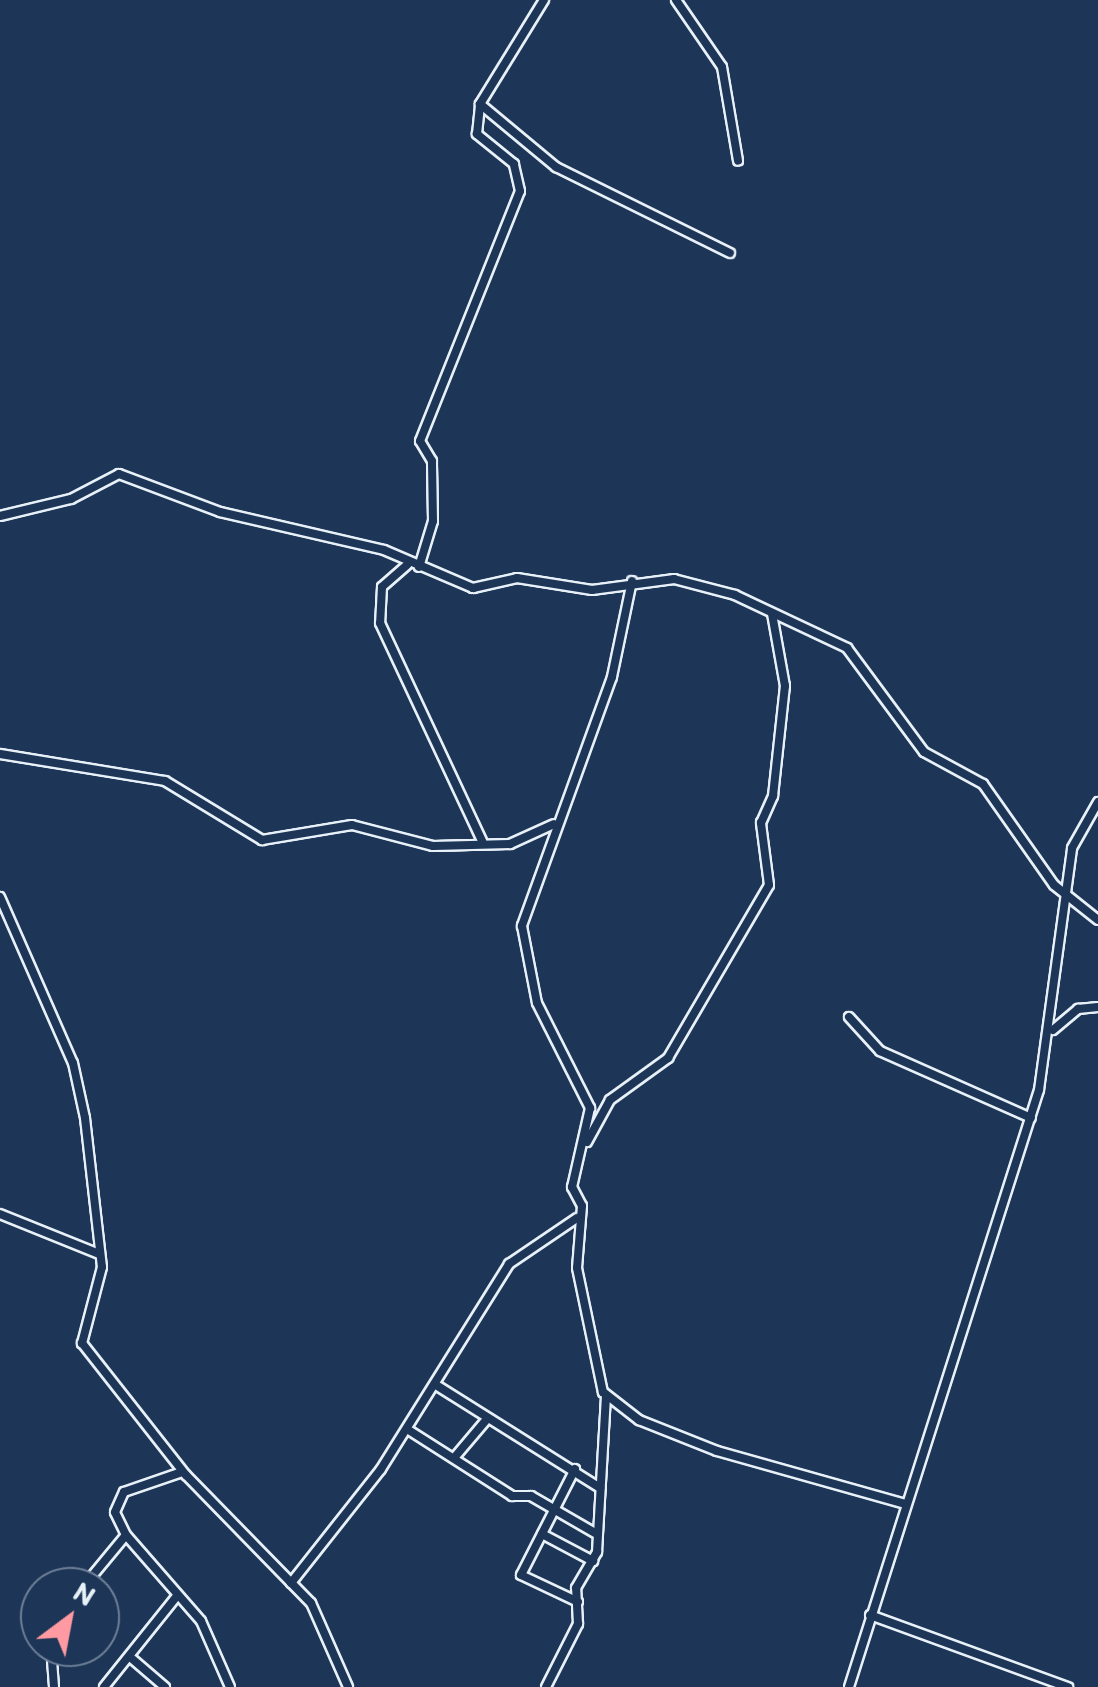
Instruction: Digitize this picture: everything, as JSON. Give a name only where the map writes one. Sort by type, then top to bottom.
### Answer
[{"type":"street","points":[[420,567],[433,528],[432,462],[420,440],[520,190],[514,164],[477,134],[480,104],[544,0]]},
{"type":"street","points":[[676,0],[722,67],[738,161]]},
{"type":"street","points":[[480,104],[556,167],[730,253]]},
{"type":"street","points":[[0,516],[71,499],[119,474],[220,512],[384,550],[407,565],[482,590],[517,578],[592,590],[632,581],[686,580],[848,648],[924,752],[982,784],[1068,898],[1098,920]]},
{"type":"street","points":[[407,565],[382,587],[380,624],[483,842]]},
{"type":"street","points":[[546,1687],[578,1624],[578,1602],[593,1560],[606,1397],[577,1268],[572,1183],[584,1146],[590,1108],[537,1003],[522,940],[554,824],[612,676],[632,581]]},
{"type":"street","points":[[584,1146],[610,1100],[668,1058],[724,950],[769,885],[761,824],[773,796],[785,686],[772,614]]},
{"type":"street","points":[[0,754],[165,782],[262,840],[352,825],[428,845],[518,843],[554,824]]},
{"type":"street","points":[[849,1687],[905,1504],[978,1303],[1052,1030],[1072,848],[1098,802]]},
{"type":"street","points":[[0,897],[73,1063],[99,1254],[98,1300],[82,1343],[186,1475],[324,1621],[348,1687]]},
{"type":"street","points":[[1052,1030],[1078,1009],[1098,1007]]},
{"type":"street","points":[[849,1017],[880,1051],[1030,1118]]},
{"type":"street","points":[[0,1214],[99,1254]]},
{"type":"street","points":[[291,1583],[407,1428],[509,1264],[577,1218]]},
{"type":"street","points":[[436,1385],[600,1488]]},
{"type":"street","points":[[606,1397],[717,1451],[905,1504]]},
{"type":"street","points":[[454,1458],[486,1419]]},
{"type":"street","points":[[407,1428],[454,1458],[595,1534]]},
{"type":"street","points":[[575,1469],[522,1578],[578,1602]]},
{"type":"street","points":[[186,1475],[166,1471],[124,1492],[116,1512],[126,1535],[203,1624],[230,1687]]},
{"type":"street","points":[[564,1547],[575,1525]]},
{"type":"street","points":[[542,1534],[593,1560]]},
{"type":"street","points":[[100,1567],[126,1535]]},
{"type":"street","points":[[104,1687],[176,1596]]},
{"type":"street","points":[[870,1615],[1068,1687]]},
{"type":"street","points":[[130,1657],[165,1687]]}]
